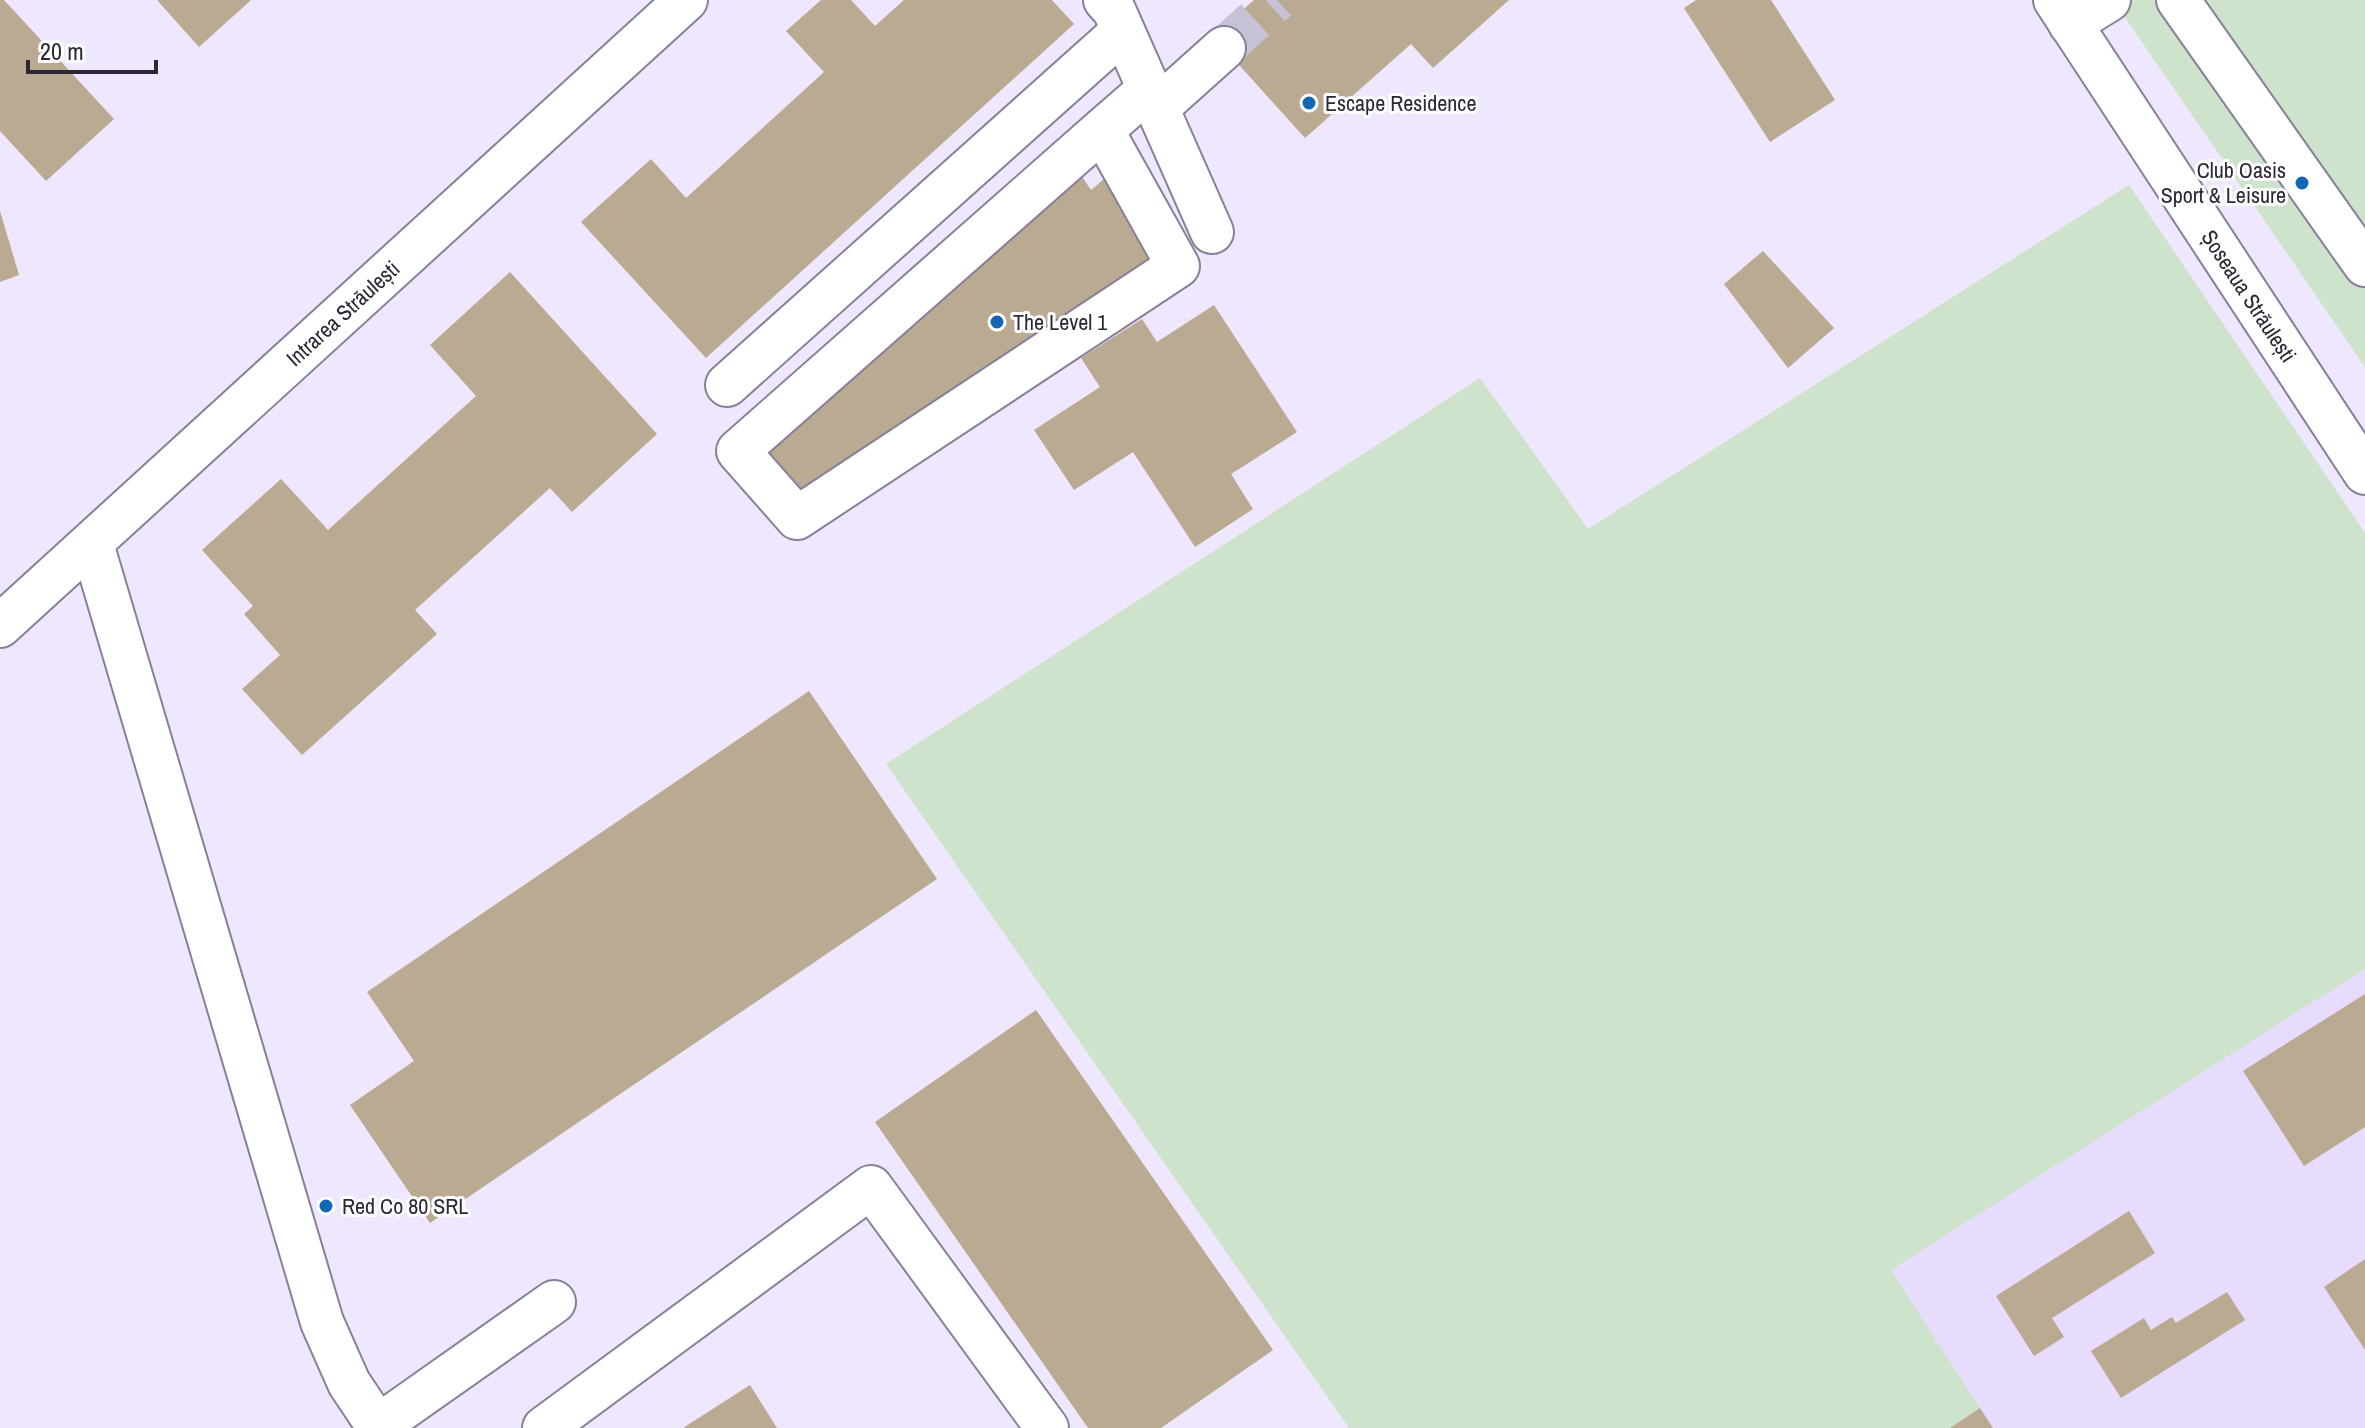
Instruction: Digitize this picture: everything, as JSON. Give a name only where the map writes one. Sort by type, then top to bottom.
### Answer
[{"type":"street","name":"Intrarea Străulești","points":[[0,626],[686,0]]},
{"type":"street","points":[[2063,12],[2109,0]]},
{"type":"street","points":[[2178,0],[2365,265]]},
{"type":"street","name":"Șoseaua Străulești","points":[[2063,12],[2365,473]]},
{"type":"street","points":[[727,385],[1114,16],[1212,232]]},
{"type":"street","points":[[1102,130],[1178,266],[797,518],[738,451],[1102,130],[1224,48]]},
{"type":"street","points":[[92,544],[322,1322],[349,1383],[379,1427],[554,1302]]},
{"type":"street","points":[[544,1428],[871,1187],[1047,1428]]},
{"type":"shaded area","points":[[2365,969],[2365,1428],[1993,1428],[1891,1270]]},
{"type":"green space","name":"Club Oasis Sport & Leisure","points":[[2113,0],[2365,0],[2365,367]]},
{"type":"green space","points":[[2129,185],[2365,533],[2365,969],[1891,1270],[1980,1408],[1950,1428],[1349,1428],[886,764],[1480,378],[1588,529]]},
{"type":"building","points":[[0,0],[4,0],[114,119],[46,181],[0,131]]},
{"type":"building","points":[[157,0],[251,0],[199,47]]},
{"type":"building","points":[[821,0],[851,0],[875,26],[904,0],[1052,0],[1074,24],[706,358],[581,222],[651,159],[686,198],[824,72],[786,31]]},
{"type":"building","name":"Escape Residence","points":[[1254,0],[1509,0],[1433,68],[1411,44],[1305,138],[1213,36]]},
{"type":"building","points":[[1696,0],[1771,0],[1835,100],[1770,142],[1684,8]]},
{"type":"building","name":"The Level 1","points":[[1081,175],[1091,190],[1109,175],[1161,267],[843,477],[835,467],[799,493],[764,458]]},
{"type":"building","points":[[0,211],[19,275],[0,282]]},
{"type":"building","points":[[1763,251],[1834,328],[1788,368],[1724,284]]},
{"type":"building","points":[[510,272],[657,434],[572,512],[550,488],[415,610],[437,634],[302,755],[242,689],[280,655],[244,614],[253,606],[202,550],[281,479],[328,530],[476,396],[430,345]]},
{"type":"building","points":[[1214,305],[1297,432],[1231,474],[1253,509],[1195,547],[1133,452],[1074,490],[1034,430],[1100,387],[1081,358],[1142,319],[1157,342]]},
{"type":"building","points":[[809,691],[937,879],[430,1223],[350,1105],[414,1061],[367,992]]},
{"type":"building","points":[[2365,994],[2365,1127],[2304,1166],[2243,1071]]},
{"type":"building","points":[[1036,1010],[1273,1350],[1161,1428],[1088,1428],[875,1122]]},
{"type":"building","points":[[2129,1211],[2155,1253],[2052,1318],[2064,1337],[2034,1356],[1996,1296]]},
{"type":"building","points":[[2365,1259],[2365,1350],[2324,1287]]},
{"type":"building","points":[[2227,1292],[2245,1320],[2121,1398],[2091,1351],[2144,1318],[2151,1330],[2172,1317],[2176,1323]]},
{"type":"building","points":[[750,1385],[777,1428],[683,1428]]},
{"type":"building","points":[[1980,1408],[1993,1428],[1950,1428]]},
{"type":"tunnel","points":[[1224,48],[1277,0]]},
{"type":"place","name":"Escape Residence","points":[[1309,103]]},
{"type":"place","name":"Club Oasis Sport & Leisure","points":[[2302,183]]},
{"type":"place","name":"The Level 1","points":[[997,322]]},
{"type":"place","name":"Red Co 80 SRL","points":[[326,1206]]}]
